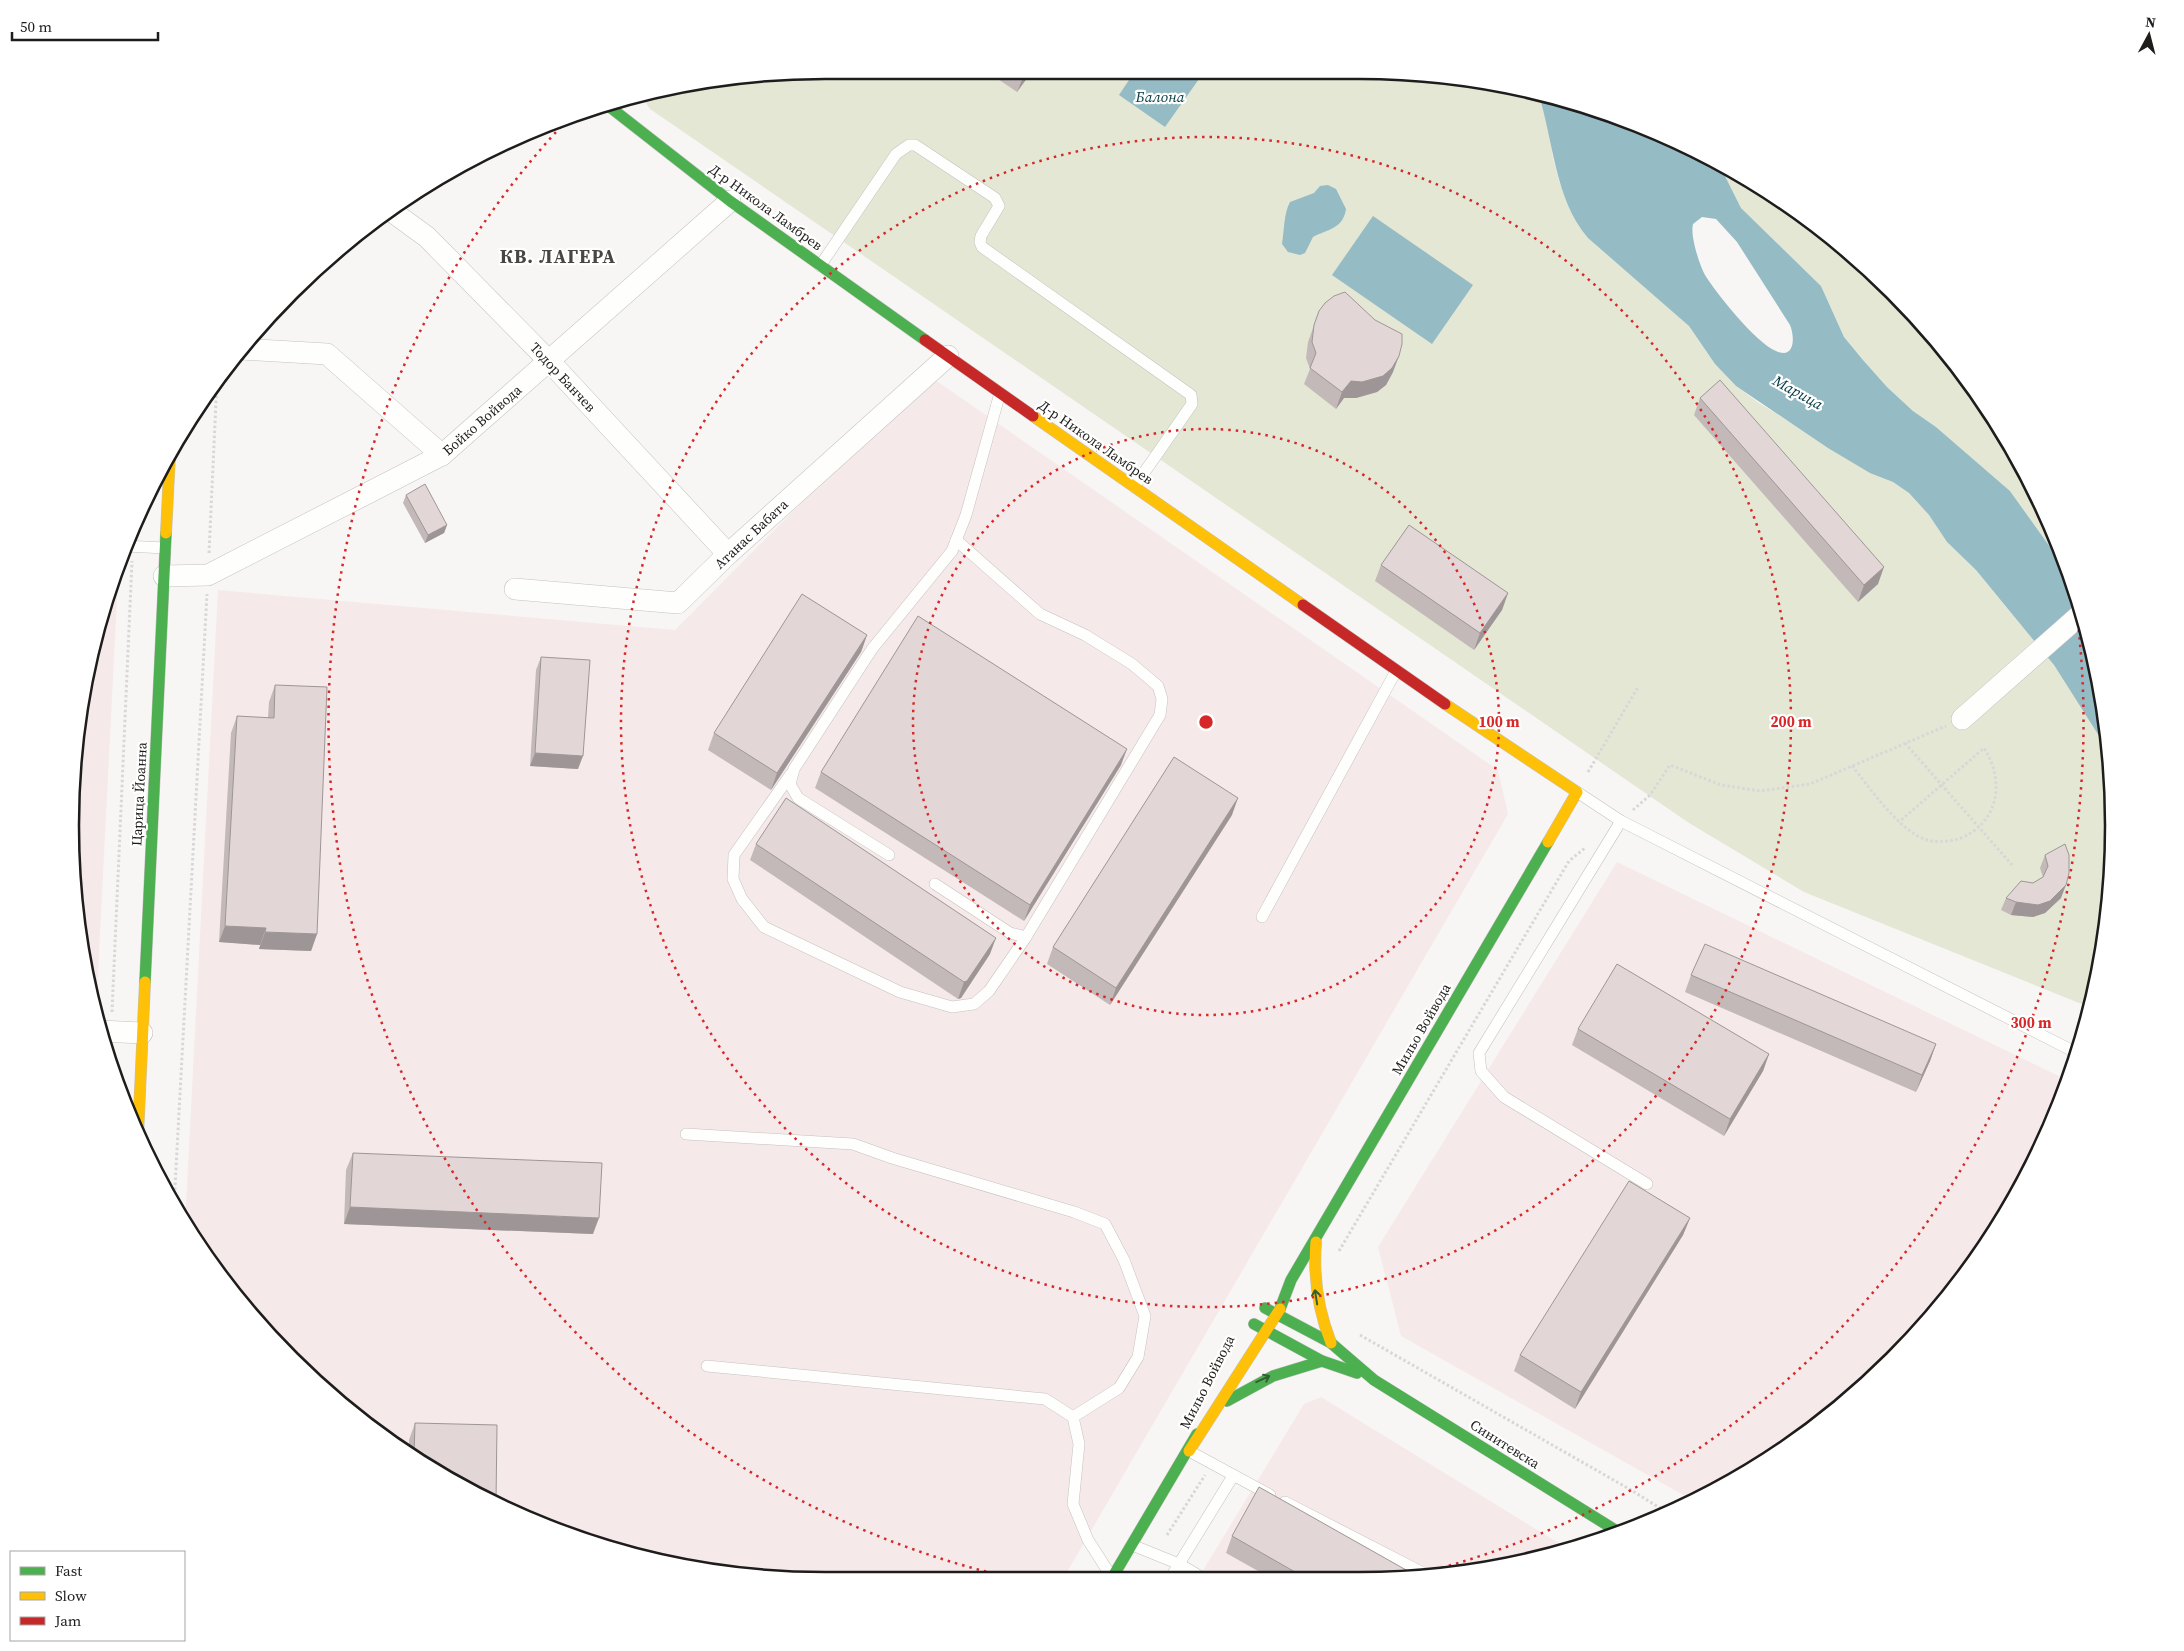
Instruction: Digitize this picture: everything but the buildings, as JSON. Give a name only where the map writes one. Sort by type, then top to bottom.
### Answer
[{"type":"street","name":"Д-р Никола Ламбрев","points":[[613,110],[730,201],[820,266],[1396,671],[1577,792]]},
{"type":"street","name":"Бойко Войвода","points":[[164,576],[208,575],[442,455],[730,201]]},
{"type":"street","name":"Тодор Банчев","points":[[397,215],[427,237],[549,361],[728,554]]},
{"type":"street","points":[[250,350],[327,354],[442,455]]},
{"type":"street","name":"Атанас Бабата","points":[[515,589],[678,603],[728,554],[948,356]]},
{"type":"street","name":"Царица Йоанна","points":[[139,1117],[169,470]]},
{"type":"street","points":[[1962,719],[2076,619]]},
{"type":"street","name":"Мильо Войвода","points":[[1116,1572],[1189,1451],[1278,1314],[1291,1280],[1577,792]]},
{"type":"street","points":[[108,1031],[142,1033]]},
{"type":"street","points":[[1317,1236],[1314,1261],[1315,1296],[1322,1323],[1331,1343]]},
{"type":"street","name":"Мильо Войвода","points":[[1189,1451],[1249,1333],[1265,1308],[1291,1280]]},
{"type":"street","name":"Синитевска","points":[[1265,1308],[1331,1343],[1374,1380],[1612,1528]]},
{"type":"street","name":"Синитевска","points":[[1249,1333],[1267,1332],[1322,1361],[1374,1380]]},
{"type":"street","points":[[1221,1404],[1260,1380],[1276,1373],[1322,1361]]},
{"type":"lane","points":[[820,266],[896,154],[909,145],[915,145],[995,198],[999,206],[981,236],[980,242],[982,247],[1191,395],[1192,404],[1134,487]]},
{"type":"lane","points":[[956,540],[1040,614],[1085,635],[1132,664],[1158,686],[1162,699],[1160,715],[1026,937],[989,991],[974,1004],[952,1007],[900,992],[764,927],[742,899],[733,878],[734,855],[794,769],[872,649],[952,551],[956,540],[966,515],[1000,393]]},
{"type":"lane","points":[[134,546],[165,548]]},
{"type":"lane","points":[[1262,917],[1396,671]]},
{"type":"lane","points":[[794,769],[790,784],[798,798],[889,855]]},
{"type":"lane","points":[[1577,792],[1621,820],[2071,1050]]},
{"type":"lane","points":[[1621,820],[1479,1053],[1481,1071],[1504,1097],[1647,1184]]},
{"type":"lane","points":[[935,884],[1010,933],[1026,937]]},
{"type":"lane","points":[[686,1134],[853,1144],[892,1158],[1074,1212],[1105,1224],[1124,1260],[1145,1316],[1138,1356],[1118,1388],[1073,1417]]},
{"type":"lane","points":[[707,1366],[1045,1399],[1073,1417],[1079,1444],[1073,1504],[1088,1540],[1108,1572]]},
{"type":"lane","points":[[1189,1451],[1233,1476],[1417,1570]]},
{"type":"lane","points":[[1174,1572],[1233,1476]]},
{"type":"lane","points":[[1132,1546],[1179,1564],[1193,1572]]},
{"type":"path","points":[[175,1191],[216,395]]},
{"type":"path","points":[[106,1026],[128,559]]},
{"type":"path","points":[[1577,792],[1638,687]]},
{"type":"path","points":[[1621,820],[1650,795],[1670,765],[1721,785],[1760,791],[1810,784],[1962,719]]},
{"type":"path","points":[[1905,743],[2012,865]]},
{"type":"path","points":[[1852,766],[1899,822],[1914,834],[1926,840],[1951,841],[1966,836],[1978,827],[1990,812],[1996,794],[1994,768],[1984,748],[1899,822]]},
{"type":"path","points":[[1338,1253],[1569,861],[1591,844]]},
{"type":"path","points":[[1360,1335],[1660,1508]]},
{"type":"shaded area","points":[[928,375],[1498,770],[1508,814],[1067,1572],[826,1572],[777,1571],[728,1566],[632,1547],[585,1533],[540,1515],[495,1495],[452,1472],[371,1418],[333,1387],[297,1354],[264,1318],[233,1280],[186,1210],[218,590],[675,630]]},
{"type":"shaded area","points":[[118,586],[97,989],[85,923],[80,874],[80,777],[85,728],[93,680],[104,632]]},
{"type":"shaded area","points":[[1617,862],[2061,1077],[2028,1156],[2005,1199],[1951,1280],[1920,1318],[1887,1354],[1813,1418],[1732,1472],[1686,1496],[1401,1336],[1378,1247]]},
{"type":"shaded area","points":[[1321,1397],[1561,1544],[1504,1558],[1456,1566],[1407,1571],[1202,1572],[1304,1404]]},
{"type":"green space","points":[[826,79],[1407,80],[1456,85],[1540,101],[1549,131],[1559,181],[1566,198],[1646,287],[1689,326],[1715,364],[1736,386],[1759,403],[1870,472],[1893,482],[1909,493],[1929,515],[1947,542],[1976,570],[2054,665],[2100,737],[2104,777],[2104,874],[2099,923],[2083,1005],[1804,892],[1689,823],[650,109],[645,101],[680,93],[728,85],[777,80]]},
{"type":"green space","points":[[1724,175],[1813,233],[1887,297],[1920,333],[1951,371],[2005,452],[2028,495],[2052,550],[2010,491],[1936,427],[1913,411],[1887,387],[1844,337],[1821,286],[1741,208]]},
{"type":"water","name":"Балона","points":[[1130,79],[1199,79],[1165,127],[1119,95]]},
{"type":"water","name":"Марица","points":[[1540,101],[1599,118],[1689,156],[1724,175],[1741,208],[1821,286],[1844,337],[1863,360],[1887,387],[1913,411],[1936,427],[2010,491],[2052,550],[2066,585],[2080,632],[2091,680],[2100,737],[2054,665],[1976,570],[1947,542],[1929,515],[1909,493],[1893,482],[1870,473],[1828,448],[1736,386],[1715,364],[1689,326],[1588,238],[1568,205],[1556,168]],"holes":[[[1702,217],[1716,219],[1737,242],[1790,325],[1793,341],[1790,350],[1787,352],[1776,351],[1758,338],[1718,293],[1705,275],[1700,264],[1693,235],[1693,224]]]},
{"type":"water","points":[[1328,185],[1336,189],[1346,209],[1342,221],[1338,225],[1313,237],[1305,253],[1300,255],[1288,252],[1282,244],[1285,216],[1290,202],[1314,193],[1320,186]]},
{"type":"water","points":[[1373,216],[1473,285],[1432,344],[1332,275]]},
{"type":"traffic: fast","points":[[613,110],[730,201],[925,340]]},
{"type":"traffic: fast","points":[[145,982],[166,533]]},
{"type":"traffic: fast","points":[[1280,1309],[1291,1280],[1548,842]]},
{"type":"traffic: fast","points":[[1265,1308],[1331,1343],[1374,1380],[1612,1528]]},
{"type":"traffic: fast","points":[[1254,1324],[1322,1361],[1357,1373]]},
{"type":"traffic: fast","points":[[1227,1401],[1273,1376],[1322,1361]]},
{"type":"traffic: fast","points":[[1116,1572],[1197,1434]]},
{"type":"traffic: slow","points":[[1033,416],[1303,605]]},
{"type":"traffic: slow","points":[[166,533],[169,470]]},
{"type":"traffic: slow","points":[[1445,704],[1577,792],[1548,842]]},
{"type":"traffic: slow","points":[[139,1117],[145,982]]},
{"type":"traffic: slow","points":[[1316,1242],[1316,1281],[1320,1306],[1331,1343]]},
{"type":"traffic: slow","points":[[1189,1451],[1280,1309]]},
{"type":"traffic: jam","points":[[925,340],[1033,416]]},
{"type":"traffic: jam","points":[[1303,605],[1445,704]]},
{"type":"district","name":"КВ. ЛАГЕРА","points":[[558,256]]}]
